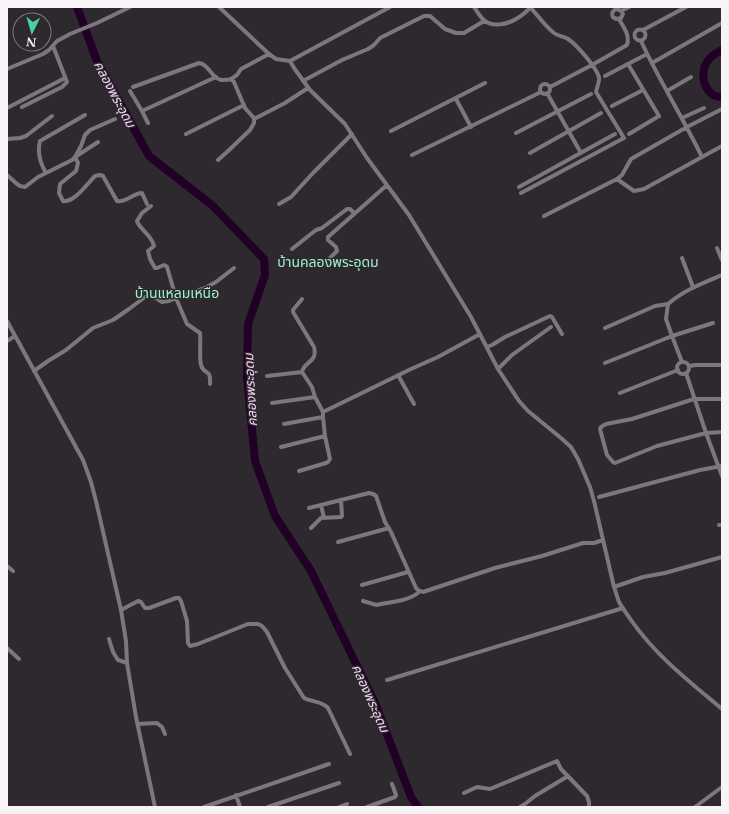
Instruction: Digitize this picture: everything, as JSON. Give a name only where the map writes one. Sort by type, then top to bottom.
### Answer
[{"type":"street","points":[[7,69],[43,54],[57,41],[128,7]]},
{"type":"street","points":[[219,7],[269,54],[276,58],[290,60],[390,7]]},
{"type":"street","points":[[474,7],[484,21],[490,24],[499,24],[517,19],[531,8],[554,34],[569,40],[584,54],[598,75],[599,80],[596,92],[624,138],[520,194]]},
{"type":"street","points":[[622,11],[629,7]]},
{"type":"street","points":[[686,7],[643,30],[638,30],[635,34],[636,39],[641,40],[702,157]]},
{"type":"street","points":[[547,93],[550,90],[550,87],[627,45],[627,34],[619,19],[614,18],[612,13],[615,9],[622,11]]},
{"type":"street","points":[[619,19],[622,16],[622,11]]},
{"type":"street","points":[[304,81],[342,60],[374,46],[380,38],[424,16],[430,16],[444,29],[456,33],[464,32],[484,21]]},
{"type":"street","points":[[652,63],[722,23]]},
{"type":"street","points":[[641,40],[646,36],[643,30]]},
{"type":"street","points":[[22,107],[66,84],[67,82],[53,46]]},
{"type":"street","points":[[133,86],[199,63],[206,66],[216,77],[223,80],[231,79],[237,75],[241,69],[269,54]]},
{"type":"street","points":[[605,76],[648,54]]},
{"type":"street","points":[[290,60],[308,88],[345,124],[367,158],[409,215],[471,317],[498,369],[519,401],[528,411],[571,447],[578,459],[590,488],[614,588],[619,602],[636,628],[663,658],[722,709]]},
{"type":"street","points":[[628,64],[659,116],[629,134]]},
{"type":"street","points":[[142,111],[216,77]]},
{"type":"street","points":[[667,91],[691,77]]},
{"type":"street","points":[[7,108],[65,78]]},
{"type":"street","points":[[218,160],[250,130],[254,123],[254,119],[244,105],[234,82],[231,79]]},
{"type":"street","points":[[391,132],[485,83]]},
{"type":"street","points":[[541,92],[540,88],[543,84],[548,84],[550,87]]},
{"type":"street","points":[[254,119],[308,88]]},
{"type":"street","points":[[612,106],[643,90]]},
{"type":"street","points":[[130,91],[148,123]]},
{"type":"street","points":[[412,155],[541,92],[544,94],[547,93]]},
{"type":"street","points":[[547,93],[581,153]]},
{"type":"street","points":[[516,133],[591,94]]},
{"type":"street","points":[[456,99],[471,127]]},
{"type":"street","points":[[186,134],[244,105]]},
{"type":"street","points":[[682,118],[704,108]]},
{"type":"street","points":[[544,216],[617,179],[622,175],[631,159],[722,108]]},
{"type":"street","points":[[530,153],[601,113]]},
{"type":"street","points":[[46,173],[40,163],[40,141],[85,115]]},
{"type":"street","points":[[7,140],[26,136],[52,116]]},
{"type":"street","points":[[75,157],[85,135],[90,130],[115,119]]},
{"type":"street","points":[[279,204],[291,197],[352,134]]},
{"type":"street","points":[[519,187],[615,134]]},
{"type":"street","points":[[7,175],[23,187],[66,163],[98,142]]},
{"type":"street","points":[[617,179],[634,191],[644,189],[722,146]]},
{"type":"street","points":[[75,157],[78,163],[76,171],[60,184],[59,193],[63,201],[73,199],[95,176],[100,175],[103,176],[119,202],[137,193],[142,193],[149,205],[137,221],[152,239],[154,244],[154,246],[148,251],[150,259],[153,266],[156,268],[164,265],[168,267],[176,298],[188,324],[200,333],[201,366],[210,376],[210,384]]},
{"type":"street","points":[[324,264],[336,253],[337,249],[328,240],[328,238],[354,213],[387,185]]},
{"type":"street","points":[[292,249],[316,230],[322,228],[347,209],[350,209],[354,213]]},
{"type":"street","points":[[717,248],[722,260]]},
{"type":"street","points":[[682,258],[693,287]]},
{"type":"street","points":[[34,371],[66,350],[93,328],[113,320],[129,310],[145,297],[154,297],[162,302],[169,301],[205,288],[216,282],[234,268]]},
{"type":"street","points":[[605,328],[655,306],[668,304],[678,294],[722,274]]},
{"type":"street","points":[[299,471],[326,463],[330,456],[325,436],[323,414],[312,388],[302,372],[302,368],[313,358],[315,353],[314,347],[293,312],[302,298]]},
{"type":"street","points":[[668,304],[666,319],[682,362]]},
{"type":"street","points":[[487,347],[550,316],[562,334]]},
{"type":"street","points":[[7,321],[83,460],[96,501],[121,610],[126,641],[127,663],[137,724],[155,807]]},
{"type":"street","points":[[605,363],[672,336],[713,323]]},
{"type":"street","points":[[498,369],[512,355],[551,327]]},
{"type":"street","points":[[284,424],[323,414],[398,375],[438,357],[480,334]]},
{"type":"street","points":[[7,341],[15,336]]},
{"type":"street","points":[[682,362],[687,363],[689,366],[722,365]]},
{"type":"street","points":[[678,370],[678,366],[682,362]]},
{"type":"street","points":[[689,366],[686,373],[694,400],[720,466],[722,476]]},
{"type":"street","points":[[678,370],[680,373],[686,373]]},
{"type":"street","points":[[620,392],[678,370]]},
{"type":"street","points":[[267,376],[302,372]]},
{"type":"street","points":[[398,375],[414,404]]},
{"type":"street","points":[[272,403],[316,397]]},
{"type":"street","points":[[722,399],[694,400],[632,419],[603,425],[600,431],[607,455],[613,462],[618,462],[657,446],[706,433],[722,432]]},
{"type":"street","points":[[281,447],[325,436]]},
{"type":"street","points":[[599,497],[720,466]]},
{"type":"street","points":[[309,508],[369,493],[376,496],[385,522],[391,532],[408,572],[416,588],[423,592],[495,568],[542,556],[587,542],[594,543],[603,540]]},
{"type":"street","points":[[311,528],[318,521],[324,518],[341,517],[341,500]]},
{"type":"street","points":[[321,505],[324,518]]},
{"type":"street","points":[[338,542],[389,528]]},
{"type":"street","points":[[614,588],[643,577],[722,557]]},
{"type":"street","points":[[7,566],[13,571]]},
{"type":"street","points":[[362,585],[408,572]]},
{"type":"street","points":[[363,601],[377,605],[402,600],[416,595],[420,591]]},
{"type":"street","points":[[121,610],[138,601],[141,602],[145,608],[149,608],[179,598],[187,621],[188,643],[190,646],[248,624],[258,624],[262,626],[267,632],[285,668],[304,698],[323,703],[328,708],[350,754]]},
{"type":"street","points":[[387,680],[623,608]]},
{"type":"street","points":[[109,639],[113,652],[118,660],[127,663]]},
{"type":"street","points":[[7,648],[19,658]]},
{"type":"street","points":[[137,724],[157,723],[162,727],[165,734]]},
{"type":"street","points":[[464,793],[476,787],[490,789],[557,761],[561,769],[587,796],[589,802],[588,807]]},
{"type":"street","points":[[204,807],[329,764]]},
{"type":"street","points":[[520,807],[568,776]]},
{"type":"street","points":[[268,807],[340,783]]},
{"type":"street","points":[[367,807],[394,798],[396,795],[392,784]]},
{"type":"street","points":[[695,807],[722,787]]},
{"type":"street","points":[[236,795],[240,807]]},
{"type":"waterway","name":"คลองพระอุดม","points":[[77,7],[97,61],[149,156],[213,206],[264,259],[265,275],[248,324],[247,377],[255,461],[275,516],[311,571],[375,703],[411,797],[418,807]]},
{"type":"waterway","points":[[722,50],[713,55],[707,61],[703,77],[709,91],[718,97],[722,97]]},
{"type":"district","name":"บ้านคลองพระอุดม","points":[[328,262]]},
{"type":"district","name":"บ้านแหลมเหนือ","points":[[177,293]]}]
